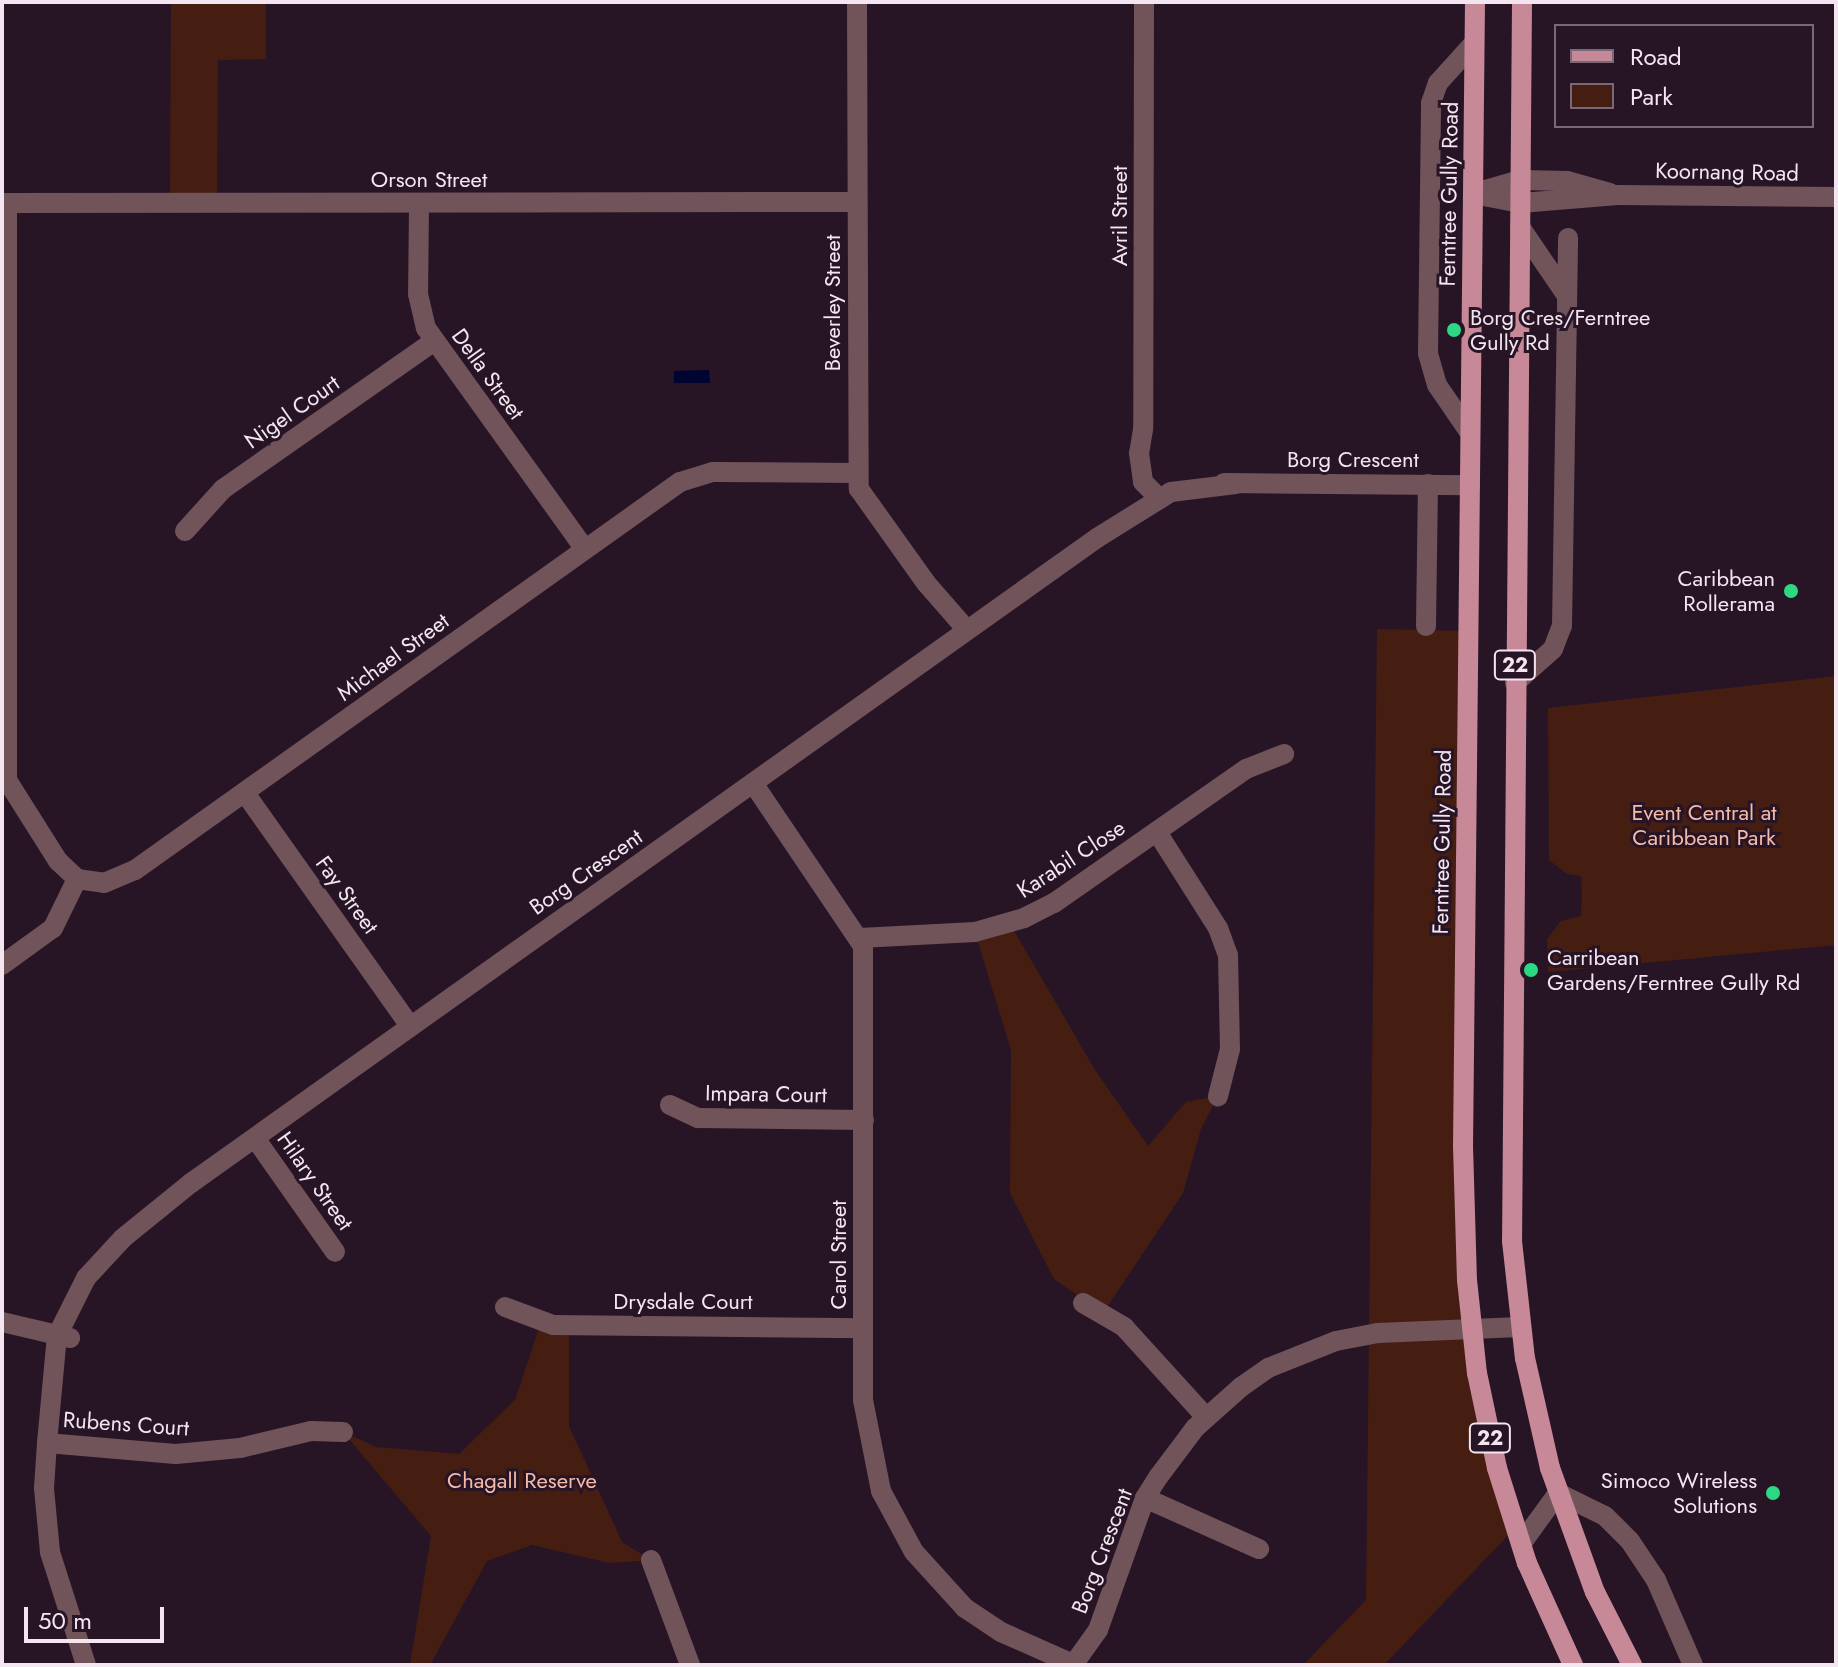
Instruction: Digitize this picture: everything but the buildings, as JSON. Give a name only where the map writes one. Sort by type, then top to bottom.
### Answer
[{"type":"main road","name":"Ferntree Gully Road","points":[[1475,2],[1463,1146],[1472,1329],[1487,1424],[1521,1544],[1573,1665]]},
{"type":"main road","name":"22","points":[[1522,2],[1510,1189],[1520,1327],[1558,1493],[1595,1592],[1632,1665]]},
{"type":"street","name":"Beverley Street","points":[[857,2],[857,473],[862,495],[962,634]]},
{"type":"street","name":"Avril Street","points":[[1144,2],[1143,429],[1156,493]]},
{"type":"street","points":[[1470,433],[1437,385],[1428,354],[1431,103],[1438,83],[1474,43]]},
{"type":"street","name":"Koornang Road","points":[[1473,194],[1520,180],[1567,181],[1618,195]]},
{"type":"street","name":"Koornang Road","points":[[1473,194],[1520,203],[1618,195],[1836,197]]},
{"type":"street","name":"Orson Street","points":[[4,203],[419,205],[857,202]]},
{"type":"street","points":[[2,965],[53,928],[77,879],[16,801],[7,780],[4,203]]},
{"type":"street","name":"Della Street","points":[[419,205],[419,302],[434,341],[585,549]]},
{"type":"street","points":[[1520,227],[1567,296]]},
{"type":"street","points":[[1515,683],[1553,649],[1562,626],[1568,238]]},
{"type":"street","name":"Nigel Court","points":[[185,531],[223,489],[434,341]]},
{"type":"street","name":"Michael Street","points":[[77,879],[104,883],[123,878],[585,549],[696,475],[857,473]]},
{"type":"street","name":"Borg Crescent","points":[[86,1665],[50,1552],[44,1488],[47,1443],[52,1414],[68,1378],[64,1337],[109,1253],[151,1213],[1156,493],[1236,484],[1470,485]]},
{"type":"street","points":[[1426,626],[1428,484]]},
{"type":"street","name":"Karabil Close","points":[[860,938],[975,932],[1010,924],[1054,903],[1246,769],[1284,754]]},
{"type":"street","points":[[753,783],[860,938]]},
{"type":"street","name":"Fay Street","points":[[245,793],[410,1026]]},
{"type":"street","points":[[1157,832],[1218,928],[1228,955],[1232,1027],[1218,1096]]},
{"type":"street","name":"Carol Street","points":[[860,938],[864,1120],[863,1328],[868,1439],[898,1528],[933,1576],[965,1608],[1014,1639],[1073,1665]]},
{"type":"street","name":"Impara Court","points":[[670,1105],[698,1118],[864,1120]]},
{"type":"street","name":"Hilary Street","points":[[255,1138],[335,1252]]},
{"type":"street","points":[[1083,1303],[1124,1327],[1206,1417]]},
{"type":"street","name":"Drysdale Court","points":[[505,1307],[553,1325],[863,1328]]},
{"type":"street","points":[[2,1322],[64,1337]]},
{"type":"street","name":"Borg Crescent","points":[[1073,1665],[1098,1630],[1145,1498],[1206,1417],[1268,1368],[1319,1345],[1378,1333],[1520,1327]]},
{"type":"street","name":"Rubens Court","points":[[47,1443],[176,1454],[240,1448],[311,1431],[343,1432]]},
{"type":"street","points":[[1521,1544],[1558,1493],[1595,1509],[1630,1541],[1656,1580],[1693,1665]]},
{"type":"street","points":[[1145,1498],[1259,1549]]},
{"type":"street","points":[[651,1560],[690,1665]]},
{"type":"green space","points":[[171,2],[266,2],[266,59],[218,60],[217,203],[170,203]]},
{"type":"green space","points":[[1377,629],[1468,631],[1467,1280],[1515,1528],[1384,1665],[1303,1665],[1366,1600]]},
{"type":"green space","name":"Event Central at Caribbean Park","points":[[1836,676],[1836,945],[1548,972],[1547,939],[1561,921],[1581,916],[1582,896],[1581,876],[1567,874],[1549,860],[1548,708]]},
{"type":"green space","points":[[1010,924],[1095,1070],[1148,1146],[1186,1102],[1218,1096],[1201,1129],[1183,1193],[1103,1313],[1054,1279],[1010,1193],[1011,1050],[975,932]]},
{"type":"green space","name":"Chagall Reserve","points":[[541,1322],[569,1326],[569,1426],[622,1542],[651,1560],[610,1563],[532,1545],[487,1561],[430,1665],[410,1665],[431,1536],[343,1432],[376,1447],[459,1454],[515,1400]]},
{"type":"water","points":[[709,370],[710,383],[674,383],[674,371]]},
{"type":"place","name":"Borg Cres/Ferntree Gully Rd","points":[[1454,330]]},
{"type":"place","name":"Caribbean Rollerama","points":[[1791,591]]},
{"type":"place","name":"Carribean Gardens/Ferntree Gully Rd","points":[[1531,970]]},
{"type":"place","name":"Simoco Wireless Solutions","points":[[1773,1493]]}]
